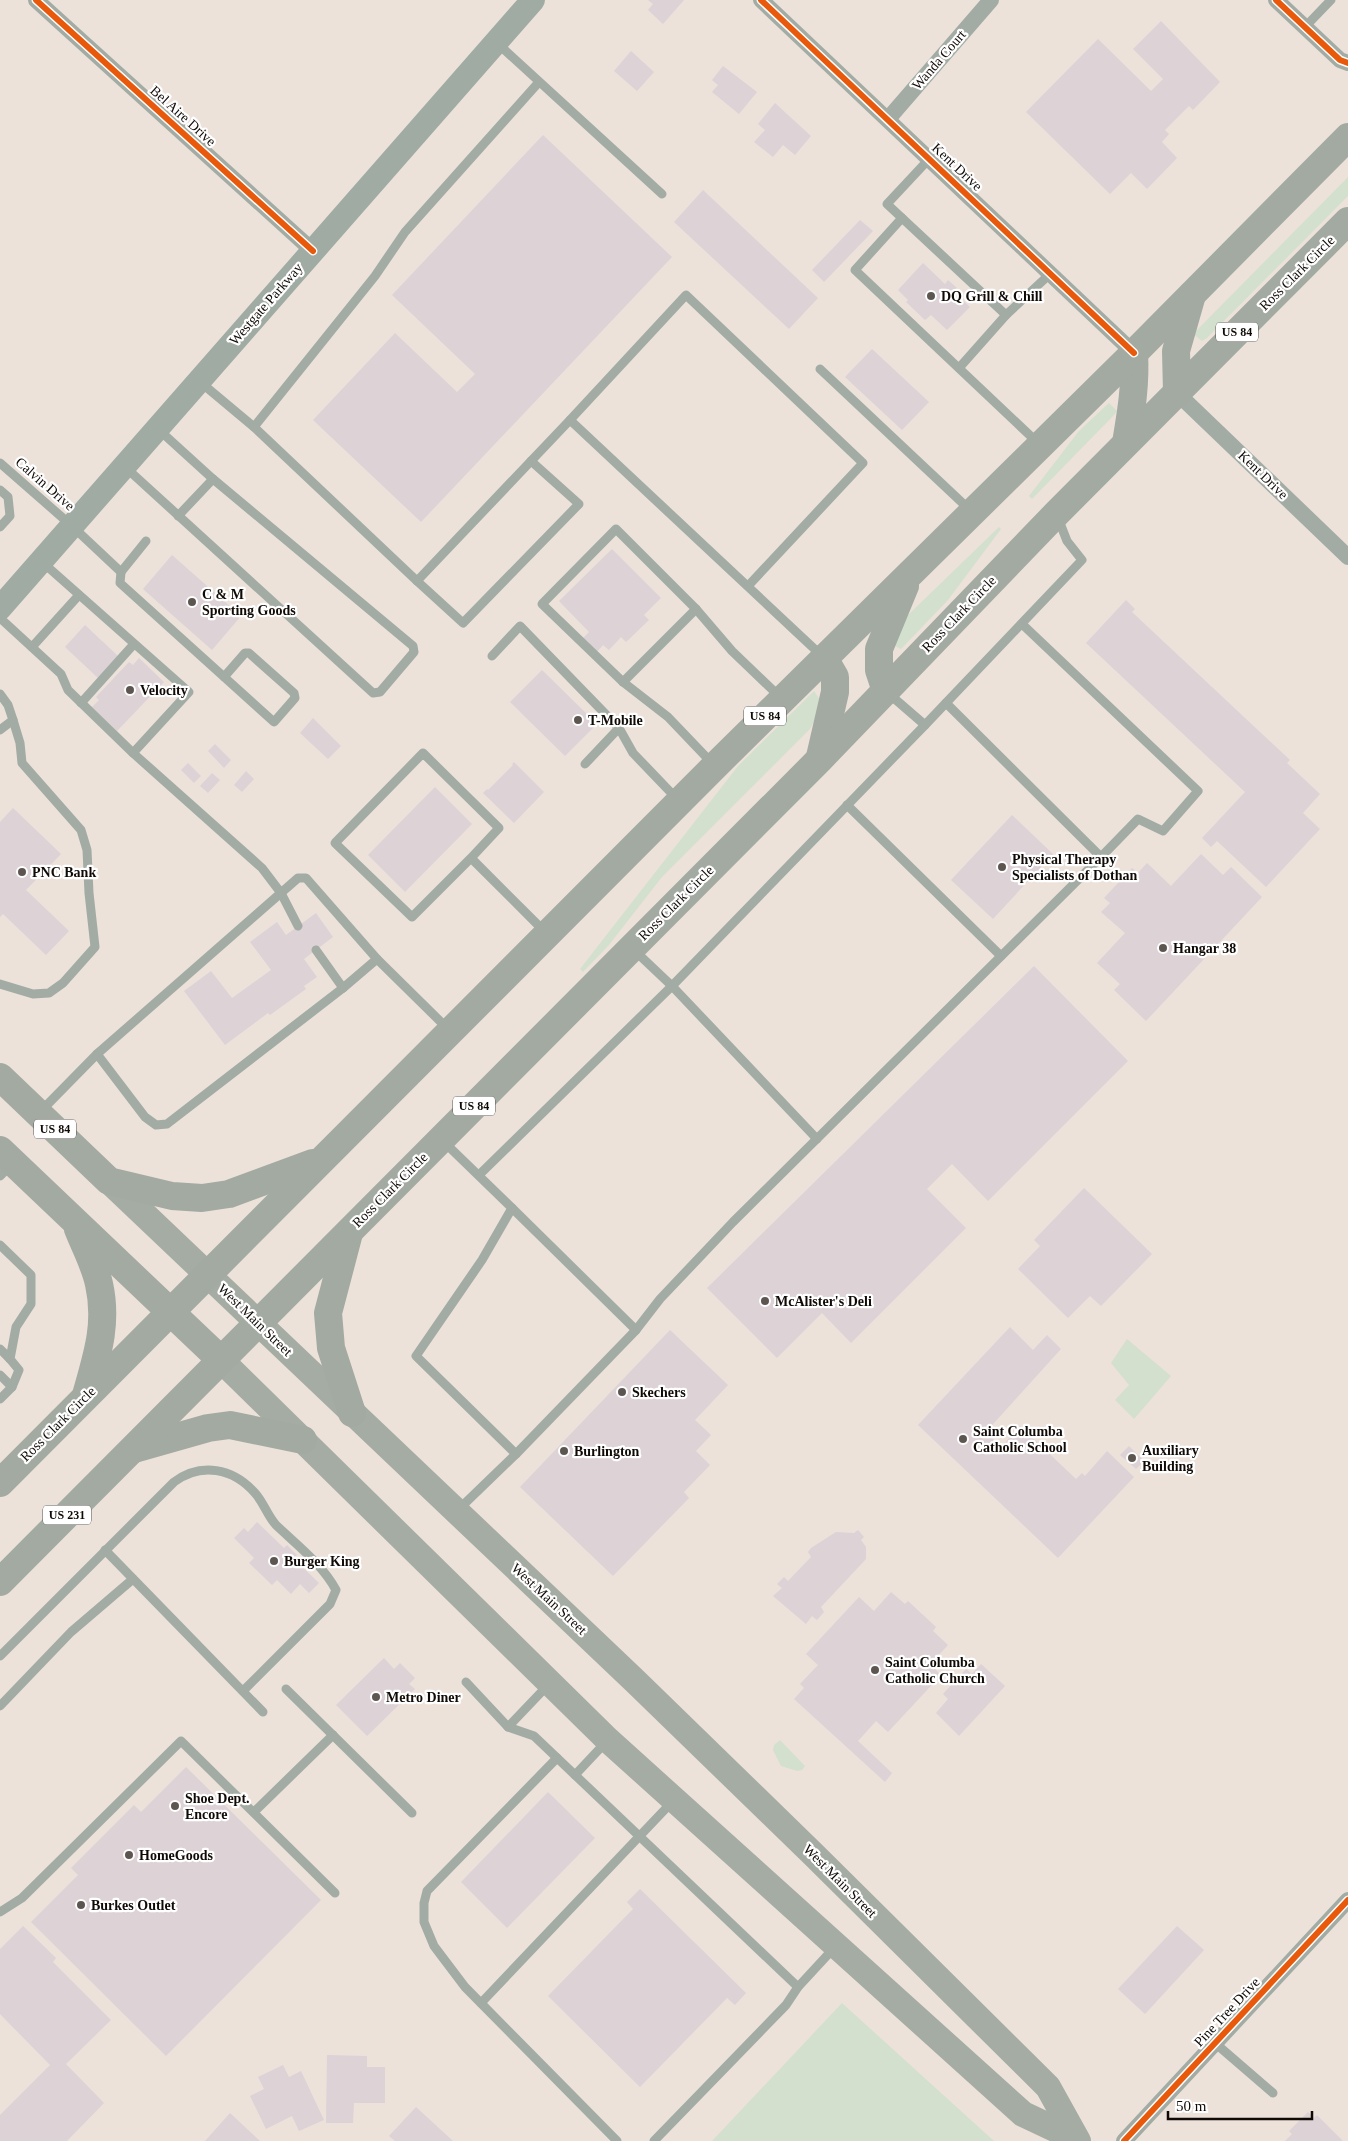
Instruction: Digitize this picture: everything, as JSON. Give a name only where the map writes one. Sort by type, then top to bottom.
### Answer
[{"type":"highway","name":"Ross Clark Circle","points":[[0,1483],[320,1160],[782,699],[1134,353],[1348,137]]},
{"type":"highway","name":"Ross Clark Circle","points":[[0,1582],[820,759],[1056,514],[1348,221]]},
{"type":"highway","points":[[1177,393],[1176,351],[1192,294]]},
{"type":"highway","points":[[1126,443],[1134,390],[1134,353]]},
{"type":"highway","points":[[886,691],[879,670],[879,649],[910,573]]},
{"type":"highway","points":[[820,759],[835,692],[835,677],[824,658]]},
{"type":"highway","name":"West Main Street","points":[[0,1077],[109,1181]]},
{"type":"highway","name":"US 84","points":[[109,1181],[172,1196],[202,1198],[229,1194],[320,1160]]},
{"type":"highway","name":"West Main Street","points":[[4,1163],[74,1221],[221,1360]]},
{"type":"highway","points":[[74,1221],[99,1282],[104,1321],[100,1345],[86,1397]]},
{"type":"highway","points":[[350,1231],[328,1313],[331,1348],[352,1413]]},
{"type":"highway","points":[[134,1449],[208,1428],[230,1425],[303,1440]]},
{"type":"main road","name":"Westgate Parkway","points":[[0,610],[198,380],[533,0]]},
{"type":"main road","name":"West Main Street","points":[[109,1181],[670,1715],[1048,2087],[1077,2140]]},
{"type":"main road","name":"West Main Street","points":[[221,1360],[608,1740],[1023,2114],[1077,2140]]},
{"type":"street","name":"Bel Aire Drive","points":[[36,0],[313,250]]},
{"type":"street","name":"Kent Drive","points":[[761,0],[1134,353]]},
{"type":"street","name":"Wanda Court","points":[[888,119],[991,0]]},
{"type":"street","points":[[1276,0],[1344,61],[1348,76]]},
{"type":"street","name":"Kent Drive","points":[[1177,393],[1348,556]]},
{"type":"street","name":"Pine Tree Drive","points":[[1124,2141],[1348,1900]]},
{"type":"lane","points":[[1305,27],[1331,0]]},
{"type":"lane","points":[[496,42],[662,194]]},
{"type":"lane","points":[[254,427],[375,276],[405,232],[539,82]]},
{"type":"lane","points":[[930,158],[887,204],[1006,315]]},
{"type":"lane","points":[[902,218],[855,270],[1040,445]]},
{"type":"lane","points":[[958,368],[1006,315],[1050,273]]},
{"type":"lane","points":[[417,581],[686,295],[863,463],[748,586]]},
{"type":"lane","points":[[820,369],[972,512]]},
{"type":"lane","points":[[198,380],[254,427],[463,623],[579,504],[531,461]]},
{"type":"lane","points":[[570,420],[824,658]]},
{"type":"lane","points":[[124,466],[373,693],[380,692],[414,652],[414,646],[213,479],[157,429]]},
{"type":"lane","name":"Calvin Drive","points":[[0,463],[121,572]]},
{"type":"lane","points":[[178,516],[213,479]]},
{"type":"lane","points":[[0,490],[8,497],[10,516],[0,527]]},
{"type":"lane","points":[[480,1174],[672,986],[1082,560],[1066,541],[1056,514]]},
{"type":"lane","points":[[715,766],[668,717],[623,682],[542,604],[616,529],[696,609],[732,652],[782,699]]},
{"type":"lane","points":[[146,541],[121,572],[120,583],[224,677],[274,722],[295,698],[294,693],[249,653],[245,653],[224,677]]},
{"type":"lane","points":[[41,561],[188,692],[133,753]]},
{"type":"lane","points":[[32,647],[79,595]]},
{"type":"lane","points":[[623,682],[696,609]]},
{"type":"lane","points":[[0,610],[32,647],[61,674],[68,690],[133,753],[262,868],[281,893],[298,926]]},
{"type":"lane","points":[[457,1512],[636,1330],[660,1299],[733,1222],[1138,819],[1163,830],[1198,791],[1022,624]]},
{"type":"lane","points":[[492,656],[520,626],[618,728],[633,754],[680,801]]},
{"type":"lane","points":[[81,702],[134,644]]},
{"type":"lane","points":[[886,691],[925,725]]},
{"type":"lane","points":[[0,694],[8,705],[13,720],[20,742],[22,763],[81,830],[87,850],[89,893],[95,948],[63,983],[49,993],[33,994],[0,984]]},
{"type":"lane","points":[[946,703],[1101,857]]},
{"type":"lane","points":[[0,730],[13,720]]},
{"type":"lane","points":[[584,764],[618,728]]},
{"type":"lane","points":[[423,753],[499,828],[471,858],[412,917],[336,843],[423,753]]},
{"type":"lane","points":[[847,805],[1001,956]]},
{"type":"lane","points":[[471,858],[547,934]]},
{"type":"lane","points":[[38,1113],[97,1054],[298,878],[306,878],[377,959],[450,1031]]},
{"type":"lane","points":[[632,948],[672,986],[817,1139]]},
{"type":"lane","points":[[316,950],[343,988]]},
{"type":"lane","points":[[97,1054],[145,1117],[156,1125],[167,1124],[343,988],[377,959]]},
{"type":"lane","points":[[441,1139],[480,1174],[636,1330]]},
{"type":"lane","points":[[512,1208],[482,1260],[416,1356],[516,1454]]},
{"type":"lane","points":[[0,1246],[31,1275],[32,1304],[16,1327],[10,1359]]},
{"type":"lane","points":[[0,1349],[19,1370],[12,1387],[0,1399]]},
{"type":"lane","points":[[0,1375],[12,1387]]},
{"type":"lane","points":[[0,1656],[174,1482],[192,1472],[202,1470],[222,1471],[240,1479],[256,1494],[268,1516],[328,1576],[336,1590],[330,1604],[243,1691]]},
{"type":"lane","points":[[105,1550],[263,1712]]},
{"type":"lane","points":[[0,1706],[71,1632],[133,1579]]},
{"type":"lane","points":[[466,1682],[508,1727],[534,1736],[798,1987]]},
{"type":"lane","points":[[508,1727],[549,1684]]},
{"type":"lane","points":[[286,1689],[412,1813]]},
{"type":"lane","points":[[254,1812],[333,1736]]},
{"type":"lane","points":[[575,1776],[608,1740]]},
{"type":"lane","points":[[0,1912],[22,1898],[181,1741],[335,1893]]},
{"type":"lane","points":[[557,1758],[427,1891],[424,1903],[424,1922],[434,1946],[465,1987],[617,2141]]},
{"type":"lane","points":[[481,2003],[674,1800]]},
{"type":"lane","points":[[654,2141],[786,2005],[798,1987],[836,1946]]},
{"type":"lane","points":[[1215,2043],[1273,2093]]},
{"type":"green space","points":[[1348,177],[1348,196],[1207,338],[1202,341],[1193,334]]},
{"type":"green space","points":[[1109,403],[1117,411],[1114,415],[1032,499],[1029,496],[1079,431]]},
{"type":"green space","points":[[999,527],[1001,529],[948,600],[901,649],[891,644],[906,617]]},
{"type":"green space","points":[[814,691],[823,704],[810,729],[662,877],[609,945],[583,972],[580,969],[738,766]]},
{"type":"green space","points":[[1127,1339],[1171,1376],[1134,1419],[1115,1400],[1129,1385],[1111,1363]]},
{"type":"green space","points":[[780,1740],[805,1766],[802,1770],[797,1771],[781,1766],[773,1750],[774,1745]]},
{"type":"green space","points":[[842,2003],[994,2141],[712,2141]]},
{"type":"building","points":[[648,0],[684,0],[663,24],[648,10],[653,4]]},
{"type":"building","points":[[1161,21],[1220,82],[1193,110],[1189,106],[1165,130],[1169,134],[1162,142],[1177,158],[1147,189],[1131,173],[1110,194],[1026,112],[1098,39],[1151,91],[1163,79],[1133,49]]},
{"type":"building","points":[[631,51],[654,72],[637,91],[614,71]]},
{"type":"building","points":[[723,66],[757,92],[739,114],[712,92],[718,85],[712,80]]},
{"type":"building","points":[[775,103],[811,136],[795,155],[783,145],[773,157],[754,142],[765,130],[758,124]]},
{"type":"building","points":[[543,135],[672,257],[421,522],[313,420],[395,333],[457,392],[475,374],[392,295]]},
{"type":"building","points":[[703,190],[818,298],[789,329],[674,222]]},
{"type":"building","points":[[860,220],[873,231],[824,282],[812,270]]},
{"type":"building","name":"DQ Grill & Chill","points":[[923,263],[945,284],[948,280],[957,288],[953,292],[970,307],[947,330],[931,315],[925,320],[906,302],[908,300],[898,290]]},
{"type":"building","points":[[872,349],[929,402],[902,430],[845,377]]},
{"type":"building","points":[[612,549],[661,598],[644,615],[649,620],[626,642],[621,637],[609,650],[603,645],[595,654],[581,640],[589,632],[559,601]]},
{"type":"building","name":"C & M Sporting Goods","points":[[172,555],[241,616],[212,650],[143,589]]},
{"type":"building","points":[[1126,600],[1135,609],[1132,612],[1290,760],[1287,763],[1320,794],[1303,813],[1320,829],[1266,887],[1217,841],[1211,847],[1202,838],[1245,792],[1086,643]]},
{"type":"building","points":[[85,625],[118,656],[98,678],[65,647]]},
{"type":"building","name":"Velocity","points":[[139,658],[164,682],[117,731],[92,707],[99,700],[96,697],[129,662],[133,665]]},
{"type":"building","points":[[542,670],[597,724],[565,756],[510,702]]},
{"type":"building","points":[[313,718],[341,746],[328,759],[300,733]]},
{"type":"building","points":[[215,744],[231,760],[224,768],[208,751]]},
{"type":"building","points":[[514,762],[544,792],[514,823],[483,793]]},
{"type":"building","points":[[188,763],[201,776],[194,783],[181,770]]},
{"type":"building","points":[[246,771],[254,779],[242,792],[234,785]]},
{"type":"building","points":[[212,773],[220,780],[208,793],[200,786]]},
{"type":"building","points":[[435,787],[472,824],[405,892],[368,855]]},
{"type":"building","name":"PNC Bank","points":[[13,808],[61,854],[26,890],[69,931],[46,955],[3,914],[0,917],[0,822]]},
{"type":"building","name":"Physical Therapy Specialists of Dothan","points":[[1012,815],[1053,854],[993,919],[951,880]]},
{"type":"building","name":"Hangar 38","points":[[1201,854],[1223,875],[1231,867],[1262,897],[1146,1021],[1114,990],[1120,984],[1097,963],[1125,933],[1101,912],[1110,903],[1104,898],[1132,868],[1138,873],[1147,863],[1171,886]]},
{"type":"building","points":[[316,913],[333,937],[304,959],[317,977],[304,986],[306,989],[270,1015],[268,1013],[225,1045],[184,991],[211,971],[232,998],[271,970],[250,942],[277,922],[286,935]]},
{"type":"building","points":[[1034,966],[1128,1061],[988,1201],[952,1164],[927,1189],[966,1228],[851,1343],[822,1313],[777,1358],[707,1288]]},
{"type":"building","points":[[1084,1188],[1152,1254],[1101,1306],[1090,1296],[1068,1318],[1018,1269],[1040,1246],[1034,1240]]},
{"type":"building","name":"Saint Columba Catholic School","points":[[1010,1327],[1033,1350],[1047,1335],[1061,1349],[986,1432],[1001,1447],[1020,1426],[1076,1479],[1082,1473],[1085,1476],[1107,1451],[1134,1477],[1058,1558],[918,1425]]},
{"type":"building","points":[[670,1330],[728,1385],[695,1420],[711,1435],[696,1451],[710,1465],[684,1492],[689,1498],[613,1576],[520,1487]]},
{"type":"building","name":"Auxiliary Building","points":[[1129,1446],[1144,1461],[1136,1469],[1120,1455]]},
{"type":"building","name":"Burger King","points":[[257,1522],[284,1548],[287,1545],[297,1555],[293,1558],[319,1583],[309,1593],[300,1584],[291,1594],[277,1580],[272,1585],[249,1563],[254,1558],[234,1538],[244,1528],[248,1532]]},
{"type":"building","points":[[858,1530],[864,1537],[861,1540],[866,1547],[866,1559],[821,1607],[824,1612],[817,1620],[812,1616],[806,1624],[773,1596],[782,1588],[777,1584],[784,1577],[788,1581],[811,1557],[808,1552],[811,1548],[836,1532],[854,1533]]},
{"type":"building","name":"Saint Columba Catholic Church","points":[[891,1592],[905,1604],[908,1601],[936,1627],[933,1631],[948,1645],[930,1664],[941,1675],[888,1732],[876,1721],[858,1741],[892,1773],[885,1782],[794,1699],[804,1688],[800,1684],[818,1665],[806,1654],[859,1597],[874,1611]]},
{"type":"building","name":"Metro Diner","points":[[384,1658],[394,1669],[400,1663],[415,1678],[409,1684],[415,1689],[367,1736],[336,1705]]},
{"type":"building","points":[[981,1664],[1005,1686],[959,1736],[936,1713],[948,1699],[943,1694],[966,1669],[972,1674]]},
{"type":"building","points":[[186,1767],[321,1900],[166,2056],[31,1922],[78,1875],[71,1868],[134,1805],[141,1812]]},
{"type":"building","points":[[548,1792],[595,1838],[507,1928],[461,1882]]},
{"type":"building","points":[[640,1889],[746,1993],[735,2005],[727,1998],[640,2087],[548,1996],[633,1909],[627,1902]]},
{"type":"building","points":[[23,1926],[56,1958],[53,1962],[111,2020],[66,2064],[104,2103],[67,2141],[0,2141],[0,2115],[50,2065],[0,2014],[0,1949]]},
{"type":"building","points":[[1177,1926],[1204,1950],[1145,2014],[1118,1989]]},
{"type":"building","points":[[327,2055],[367,2056],[367,2067],[385,2067],[385,2103],[354,2103],[353,2123],[326,2123]]},
{"type":"building","points":[[283,2065],[289,2077],[301,2071],[324,2120],[299,2131],[292,2116],[266,2129],[250,2096],[264,2089],[258,2077]]},
{"type":"building","points":[[416,2107],[453,2141],[395,2141],[389,2136]]},
{"type":"building","points":[[1308,2112],[1314,2118],[1317,2115],[1343,2141],[1285,2141],[1292,2134],[1289,2131]]},
{"type":"building","points":[[230,2113],[260,2141],[205,2141]]},
{"type":"cycle path","points":[[36,0],[313,251]]},
{"type":"cycle path","points":[[761,0],[1134,353]]},
{"type":"cycle path","points":[[1276,0],[1340,60],[1348,63]]},
{"type":"cycle path","points":[[1124,2141],[1348,1900]]},
{"type":"place","name":"DQ Grill & Chill","points":[[931,296]]},
{"type":"place","name":"C & M Sporting Goods","points":[[192,602]]},
{"type":"place","name":"Velocity","points":[[130,690]]},
{"type":"place","name":"T-Mobile","points":[[578,720]]},
{"type":"place","name":"Physical Therapy Specialists of Dothan","points":[[1002,867]]},
{"type":"place","name":"PNC Bank","points":[[22,872]]},
{"type":"place","name":"Hangar 38","points":[[1163,948]]},
{"type":"place","name":"McAlister's Deli","points":[[765,1301]]},
{"type":"place","name":"Skechers","points":[[622,1392]]},
{"type":"place","name":"Saint Columba Catholic School","points":[[963,1439]]},
{"type":"place","name":"Burlington","points":[[564,1451]]},
{"type":"place","name":"Auxiliary Building","points":[[1132,1458]]},
{"type":"place","name":"Burger King","points":[[274,1561]]},
{"type":"place","name":"Saint Columba Catholic Church","points":[[875,1670]]},
{"type":"place","name":"Metro Diner","points":[[376,1697]]},
{"type":"place","name":"Shoe Dept. Encore","points":[[175,1806]]},
{"type":"place","name":"HomeGoods","points":[[129,1855]]},
{"type":"place","name":"Burkes Outlet","points":[[81,1905]]}]
